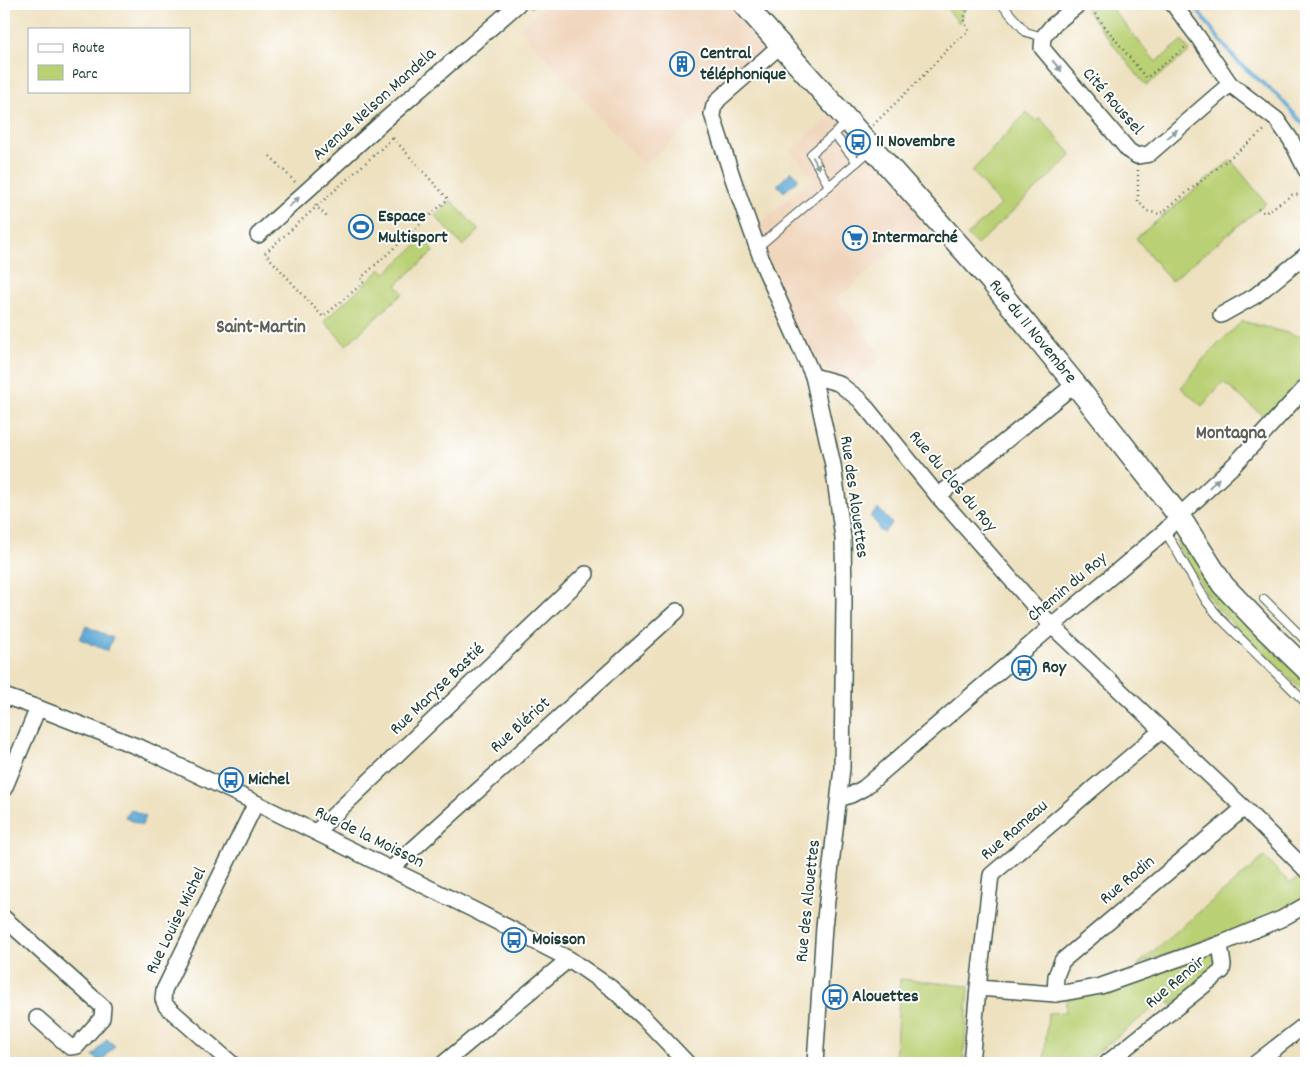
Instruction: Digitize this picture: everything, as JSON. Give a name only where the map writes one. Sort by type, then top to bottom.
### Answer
[{"type":"street","name":"Avenue Nelson Mandela","points":[[258,235],[385,120],[518,4]]},
{"type":"street","name":"Rue du 11 Novembre","points":[[744,4],[781,45],[855,135],[991,281],[1074,384],[1172,524],[1222,585],[1306,669]]},
{"type":"street","points":[[1043,37],[1052,26],[1078,4]]},
{"type":"street","points":[[1173,4],[1230,84],[1277,120],[1291,140],[1306,170]]},
{"type":"street","name":"Cité Roussel","points":[[1043,37],[1042,48],[1129,151],[1138,156],[1149,154],[1230,84]]},
{"type":"street","name":"Rue des Alouettes","points":[[781,45],[719,99],[714,106],[712,114],[733,179],[766,269],[813,376],[833,465],[843,538],[842,758],[824,927],[815,1063]]},
{"type":"street","points":[[1221,315],[1255,296],[1306,255]]},
{"type":"street","name":"Rue du Clos du Roy","points":[[813,376],[838,383],[860,400],[938,496],[1052,626]]},
{"type":"street","points":[[938,496],[1074,384]]},
{"type":"street","name":"Chemin du Roy","points":[[839,799],[864,788],[1172,524],[1235,464],[1306,387]]},
{"type":"street","name":"Rue Maryse Bastié","points":[[316,832],[586,574]]},
{"type":"street","name":"Rue Blériot","points":[[390,869],[677,610]]},
{"type":"street","points":[[1052,626],[1244,808],[1306,870]]},
{"type":"street","name":"Rue de la Moisson","points":[[4,696],[146,750],[316,832],[569,959],[611,988],[687,1063]]},
{"type":"street","points":[[4,789],[38,708]]},
{"type":"street","name":"Rue Rameau","points":[[971,1063],[991,875],[1162,730]]},
{"type":"street","name":"Rue Louise Michel","points":[[231,1063],[166,1006],[163,999],[164,990],[256,803]]},
{"type":"street","name":"Rue Rodin","points":[[1055,994],[1056,976],[1062,961],[1244,808]]},
{"type":"street","name":"Rue Renoir","points":[[1107,1063],[1222,971],[1220,944],[1281,919],[1306,905]]},
{"type":"street","points":[[4,918],[103,1007],[102,1018],[77,1046],[70,1047],[37,1018]]},
{"type":"street","points":[[978,988],[1055,994],[1101,986],[1220,944]]},
{"type":"street","points":[[444,1063],[569,959]]},
{"type":"street","points":[[1256,1063],[1306,1024]]},
{"type":"lane","points":[[1004,7],[1026,32],[1043,37]]},
{"type":"lane","points":[[855,135],[857,162]]},
{"type":"lane","points":[[855,135],[857,162]]},
{"type":"lane","points":[[828,186],[812,154],[855,135]]},
{"type":"lane","points":[[758,247],[857,162]]},
{"type":"lane","name":"Rue du 11 Novembre","points":[[1172,524],[1206,601],[1220,618],[1306,703]]},
{"type":"lane","points":[[1264,599],[1306,641]]},
{"type":"path","points":[[855,135],[920,79],[968,31],[964,22],[965,14],[970,4]]},
{"type":"path","points":[[1086,4],[1146,78],[1198,37]]},
{"type":"path","points":[[1138,156],[1138,200],[1147,211],[1160,214],[1277,120]]},
{"type":"path","points":[[392,138],[448,199],[361,278],[364,282],[323,317],[265,253],[392,138]]},
{"type":"path","points":[[1258,209],[1265,214],[1292,195],[1306,194]]},
{"type":"shaded area","points":[[548,4],[644,4],[647,7],[651,4],[733,4],[770,45],[710,97],[706,112],[643,165],[519,28]]},
{"type":"shaded area","points":[[835,113],[927,221],[837,299],[883,357],[849,385],[805,352],[755,227],[814,177],[790,151]]},
{"type":"green space","points":[[943,4],[967,4],[959,23]]},
{"type":"green space","points":[[1095,4],[1108,4],[1156,62],[1182,41],[1190,51],[1146,86],[1086,10]]},
{"type":"green space","points":[[1027,112],[1036,121],[1040,118],[1072,155],[977,245],[967,235],[1000,205],[972,171]]},
{"type":"green space","points":[[1231,160],[1266,203],[1171,281],[1136,238]]},
{"type":"green space","points":[[452,201],[479,231],[463,246],[435,216]]},
{"type":"green space","points":[[422,240],[429,244],[433,252],[396,285],[403,293],[346,345],[324,321],[381,269],[386,273]]},
{"type":"green space","points":[[1242,321],[1306,338],[1306,374],[1266,418],[1223,382],[1202,406],[1181,388],[1204,358]]},
{"type":"green space","points":[[1182,538],[1227,606],[1306,683],[1306,694],[1213,603],[1178,547],[1177,541]]},
{"type":"green space","points":[[1264,857],[1290,883],[1303,875],[1306,879],[1306,899],[1244,926],[1137,965]]},
{"type":"green space","points":[[1209,953],[1216,956],[1215,971],[1172,1005],[1165,999],[1084,1063],[1044,1063],[1048,1013],[1066,1012],[1066,1000]]},
{"type":"green space","points":[[900,979],[969,986],[963,1063],[895,1063]]},
{"type":"water","points":[[792,171],[799,179],[784,192],[777,185]]},
{"type":"water","points":[[878,508],[892,524],[884,532],[879,531],[877,524],[870,516]]},
{"type":"water","points":[[86,626],[113,638],[107,651],[80,639]]},
{"type":"water","points":[[130,809],[146,816],[142,825],[125,818]]},
{"type":"water","points":[[107,1039],[115,1046],[101,1062],[93,1056]]},
{"type":"waterway","points":[[1193,4],[1238,62],[1278,96],[1306,127]]},
{"type":"place","name":"Central téléphonique","points":[[682,64]]},
{"type":"place","name":"11 Novembre","points":[[858,142]]},
{"type":"place","name":"Espace Multisport","points":[[361,227]]},
{"type":"place","name":"Intermarché","points":[[855,238]]},
{"type":"place","name":"Roy","points":[[1024,668]]},
{"type":"place","name":"Michel","points":[[231,780]]},
{"type":"place","name":"Moisson","points":[[514,940]]},
{"type":"place","name":"Alouettes","points":[[835,997]]},
{"type":"district","name":"Saint-Martin","points":[[261,328]]},
{"type":"district","name":"Montagna","points":[[1231,434]]}]
